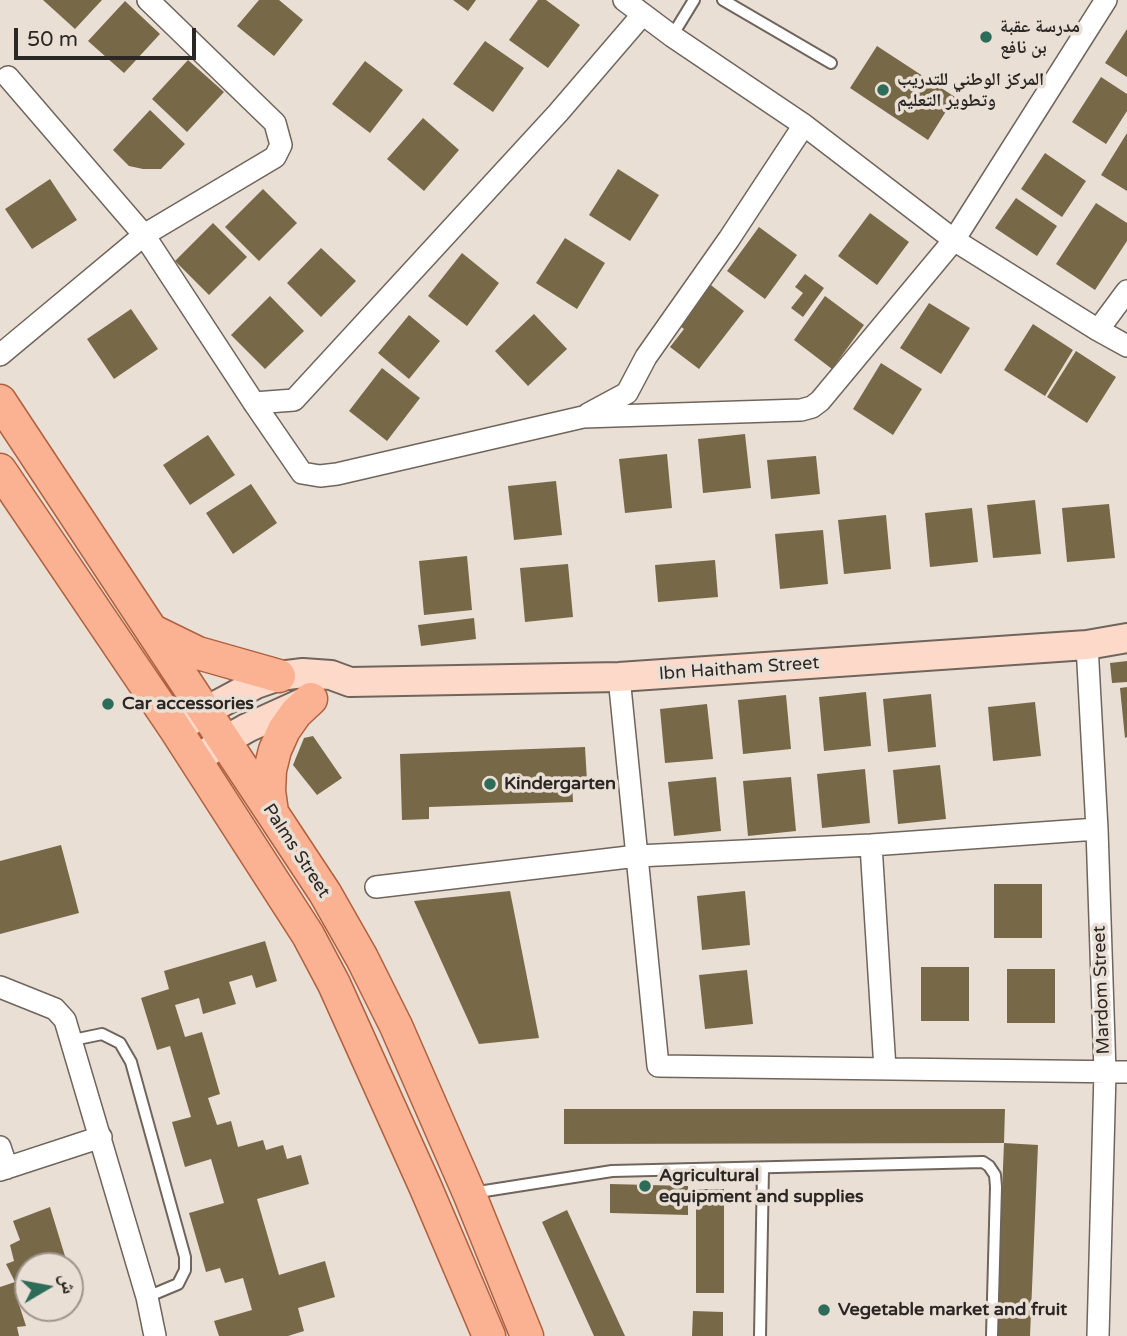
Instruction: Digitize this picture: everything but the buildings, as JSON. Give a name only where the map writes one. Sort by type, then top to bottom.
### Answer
[{"type":"main road","name":"Palms Street","points":[[0,401],[325,893],[362,958],[396,1026],[469,1193],[527,1336]]},
{"type":"main road","name":"Palms Street","points":[[0,470],[196,760],[281,891],[334,984],[489,1336]]},
{"type":"main road","points":[[149,629],[198,653],[279,676]]},
{"type":"main road","name":"Ibn Haitham Street","points":[[350,682],[619,677],[1087,645],[1127,638]]},
{"type":"main road","points":[[176,730],[256,684],[279,676],[317,673],[350,682]]},
{"type":"main road","points":[[196,760],[223,741],[274,714],[350,682]]},
{"type":"main road","points":[[272,812],[270,781],[275,750],[290,722],[311,699]]},
{"type":"street","points":[[0,355],[144,235],[275,157],[281,145],[275,123],[148,0]]},
{"type":"street","points":[[624,0],[672,36],[804,125],[954,240],[1127,346]]},
{"type":"street","points":[[8,77],[144,235],[302,473],[320,476],[583,417],[801,410],[812,407],[820,401],[954,240],[1106,0]]},
{"type":"street","points":[[254,404],[294,400],[558,113],[643,14]]},
{"type":"street","points":[[583,417],[626,393],[646,357],[804,125]]},
{"type":"street","points":[[1098,330],[1127,291]]},
{"type":"street","name":"Mardom Street","points":[[1087,645],[1097,829],[1105,1072],[1098,1336]]},
{"type":"street","points":[[619,677],[658,1066],[1127,1072]]},
{"type":"street","points":[[376,887],[637,856],[871,845],[1097,829]]},
{"type":"street","points":[[871,845],[885,1069]]},
{"type":"street","points":[[0,987],[61,1014],[73,1040],[147,1297],[155,1336]]},
{"type":"street","points":[[0,1147],[4,1169],[101,1137]]},
{"type":"lane","points":[[672,36],[694,0]]},
{"type":"lane","points":[[723,0],[831,62]]},
{"type":"lane","points":[[73,1040],[102,1034],[120,1043],[131,1062],[185,1257],[185,1270],[178,1284],[147,1297]]},
{"type":"lane","points":[[469,1193],[612,1171],[983,1162],[995,1175],[996,1187],[992,1336]]},
{"type":"lane","points":[[760,1336],[762,1169]]},
{"type":"place","name":"مدرسة عقبة بن نافع","points":[[986,37]]},
{"type":"place","name":"المركز الوطني للتدريب وتطوير التعليم","points":[[883,90]]},
{"type":"place","name":"Car accessories","points":[[108,704]]},
{"type":"place","name":"Kindergarten","points":[[490,784]]},
{"type":"place","name":"Agricultural equipment and supplies","points":[[645,1186]]},
{"type":"place","name":"Vegetable market and fruit","points":[[824,1310]]}]
